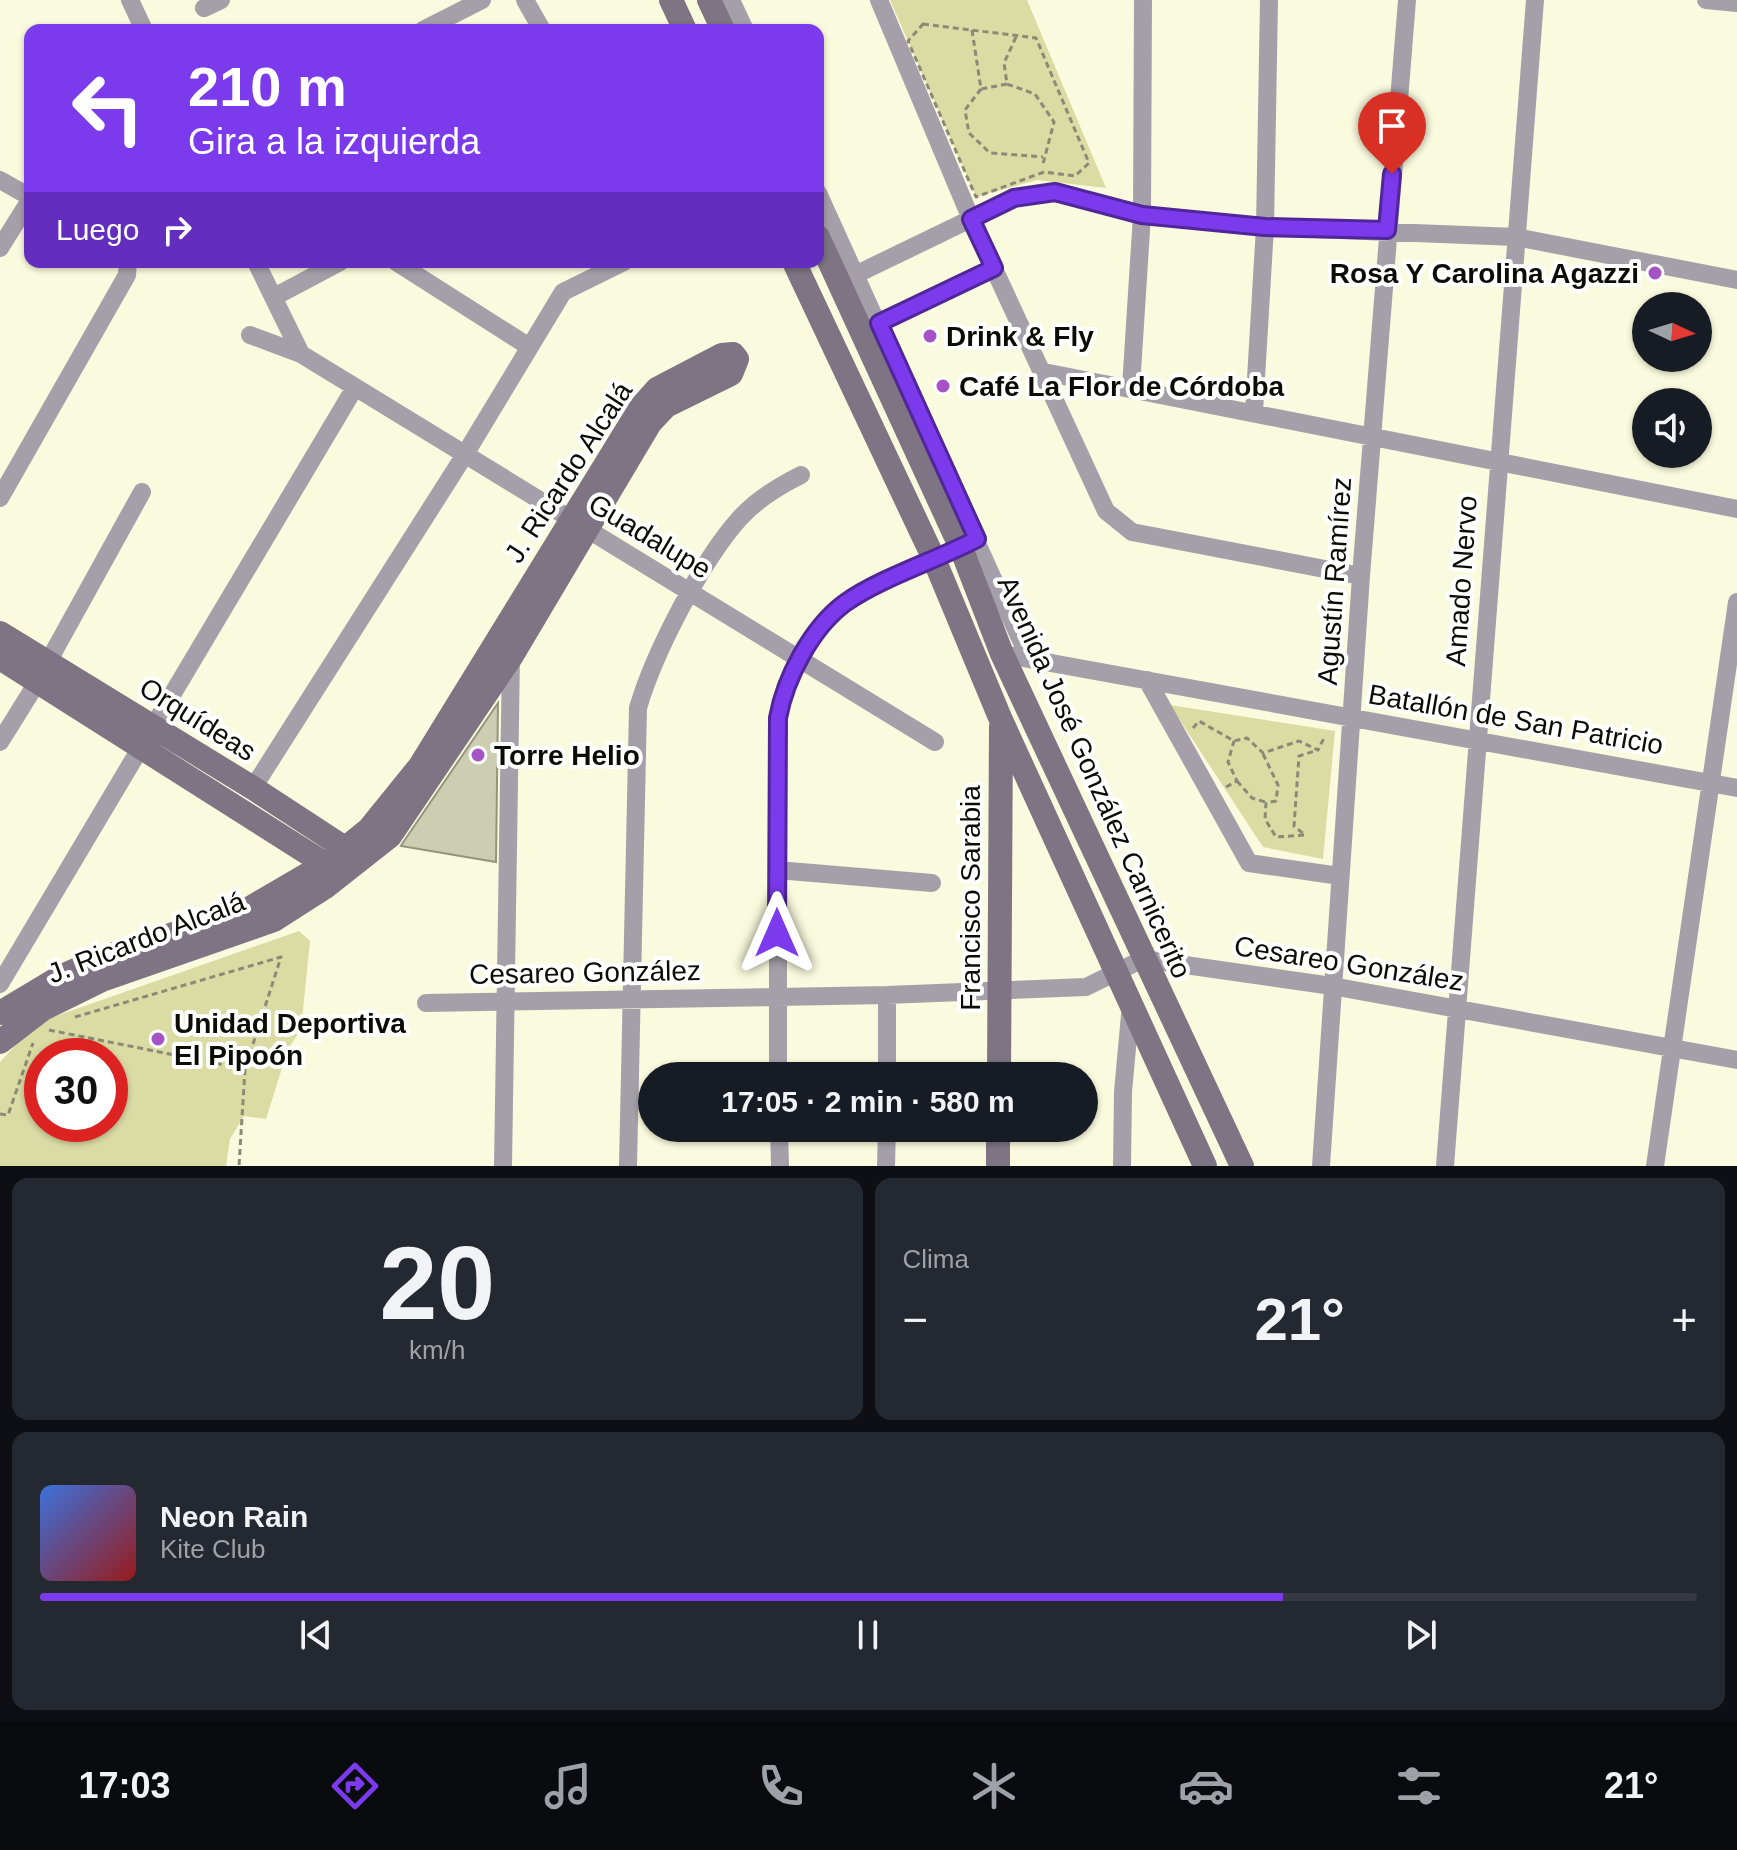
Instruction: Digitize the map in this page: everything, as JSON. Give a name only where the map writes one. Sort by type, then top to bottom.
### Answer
[{"type":"street","points":[[130,0],[139,24]]},
{"type":"street","points":[[204,8],[221,0]]},
{"type":"street","points":[[435,24],[482,0]]},
{"type":"street","points":[[525,0],[539,24]]},
{"type":"street","points":[[671,0],[682,24]]},
{"type":"street","points":[[709,0],[720,24]]},
{"type":"street","points":[[731,0],[742,24]]},
{"type":"street","points":[[879,0],[971,219],[1106,511],[1117,523],[1132,532],[1361,576]]},
{"type":"street","points":[[1131,387],[1142,215],[1143,0]]},
{"type":"street","points":[[1254,412],[1265,227],[1269,0]]},
{"type":"street","name":"Agustín Ramírez","points":[[1321,1166],[1361,576],[1407,0]]},
{"type":"street","name":"Amado Nervo","points":[[1445,1166],[1535,0]]},
{"type":"street","points":[[1706,0],[1737,3]]},
{"type":"street","points":[[0,180],[24,194]]},
{"type":"street","points":[[844,273],[1014,198],[1055,192],[1142,215],[1265,227],[1516,237],[1737,280]]},
{"type":"street","points":[[0,248],[24,208]]},
{"type":"street","points":[[824,211],[844,273],[879,323],[969,544],[1029,658]]},
{"type":"street","name":"Avenida José González Carnicerito","points":[[824,245],[844,273],[969,544],[1002,654],[1242,1166]]},
{"type":"street","points":[[0,498],[127,275],[128,268]]},
{"type":"street","points":[[259,268],[301,354]]},
{"type":"street","points":[[274,297],[329,268]]},
{"type":"street","points":[[405,268],[528,346]]},
{"type":"street","points":[[253,788],[464,456],[563,292],[612,268]]},
{"type":"street","name":"Avenida José González Carnicerito","points":[[797,268],[934,559],[1001,720],[1205,1166]]},
{"type":"street","points":[[879,323],[994,268]]},
{"type":"street","name":"Guadalupe","points":[[250,335],[301,354],[935,742]]},
{"type":"street","name":"J. Ricardo Alcalá","points":[[0,1042],[19,1024],[74,993],[265,924],[354,854],[390,836],[511,657],[579,524],[621,435],[657,389],[722,355],[733,354],[738,365],[731,374],[666,406],[650,423],[579,524],[508,624],[420,766],[354,854]]},
{"type":"street","points":[[1044,372],[1737,509]]},
{"type":"street","points":[[0,984],[151,725],[354,389]]},
{"type":"street","points":[[628,1166],[638,708],[647,676],[722,540],[741,517],[769,493],[801,475]]},
{"type":"street","points":[[0,742],[43,672],[142,492]]},
{"type":"street","points":[[778,1062],[778,718],[782,698],[823,624],[845,603],[969,544]]},
{"type":"street","points":[[1655,1166],[1737,602]]},
{"type":"street","points":[[503,1166],[511,657],[508,624]]},
{"type":"street","name":"Orquídeas","points":[[0,633],[43,672],[138,748],[334,869]]},
{"type":"street","name":"Batallón de San Patricio","points":[[1002,654],[1737,788]]},
{"type":"street","name":"Orquídeas","points":[[0,658],[43,672],[151,725],[354,854]]},
{"type":"street","points":[[1147,680],[1249,863],[1340,876]]},
{"type":"street","name":"Francisco Sarabia","points":[[999,1062],[1001,720]]},
{"type":"street","name":"J. Ricardo Alcalá","points":[[0,1013],[60,977],[105,957],[250,908],[334,869]]},
{"type":"street","points":[[777,870],[932,883]]},
{"type":"street","name":"Cesareo González","points":[[426,1003],[887,995],[1086,987],[1143,959],[1332,986],[1737,1060]]},
{"type":"street","points":[[887,995],[887,1062]]},
{"type":"street","points":[[1122,1166],[1123,1092],[1131,1001]]},
{"type":"street","points":[[779,1142],[780,1166]]},
{"type":"street","points":[[886,1166],[887,1142]]},
{"type":"street","points":[[998,1142],[998,1166]]},
{"type":"path","points":[[923,24],[972,30],[1036,38],[1089,163],[1075,176],[1044,172],[976,197],[908,41],[923,24]]},
{"type":"path","points":[[972,30],[981,89]]},
{"type":"path","points":[[1007,84],[1004,63],[1017,36]]},
{"type":"path","points":[[1043,164],[1045,157],[1054,122],[1035,94],[1007,84],[981,89],[965,110],[969,133],[990,153],[1045,157]]},
{"type":"path","points":[[1188,733],[1199,721],[1234,741],[1247,738],[1263,753],[1278,785],[1276,801],[1266,803],[1252,798],[1237,781],[1228,762],[1234,741]]},
{"type":"path","points":[[1266,803],[1265,819],[1276,837],[1305,835],[1294,826],[1299,756],[1318,750],[1325,736]]},
{"type":"path","points":[[1263,753],[1299,741],[1318,750]]},
{"type":"path","points":[[1217,777],[1224,788],[1237,781]]},
{"type":"path","points":[[68,1019],[281,957],[245,1069],[239,1166]]},
{"type":"path","points":[[53,1023],[38,1028],[245,1069]]},
{"type":"path","points":[[0,1114],[8,1115],[24,1068]]},
{"type":"green space","points":[[890,0],[1027,0],[1106,188],[1037,180],[976,197]]},
{"type":"green space","points":[[1170,705],[1335,731],[1323,859],[1263,847]]},
{"type":"green space","name":"Unidad Deportiva El Pipoón","points":[[299,931],[310,941],[301,1029],[288,1049],[266,1119],[244,1116],[230,1139],[226,1166],[0,1166],[0,1062],[36,1023]]},
{"type":"building","name":"Torre Helio","points":[[498,703],[496,862],[401,846],[402,844]]},
{"type":"place","name":"Rosa Y Carolina Agazzi","points":[[1655,273]]},
{"type":"place","name":"Drink & Fly","points":[[930,336]]},
{"type":"place","name":"Café La Flor de Córdoba","points":[[943,386]]},
{"type":"place","name":"Torre Helio","points":[[478,755]]},
{"type":"place","name":"Unidad Deportiva El Pipoón","points":[[158,1039]]},
{"type":"route","points":[[777,933],[778,718],[782,698],[801,659],[823,624],[845,603],[977,539],[879,323],[994,268],[971,219],[1014,198],[1055,192],[1142,215],[1265,227],[1387,230],[1392,174]]}]
